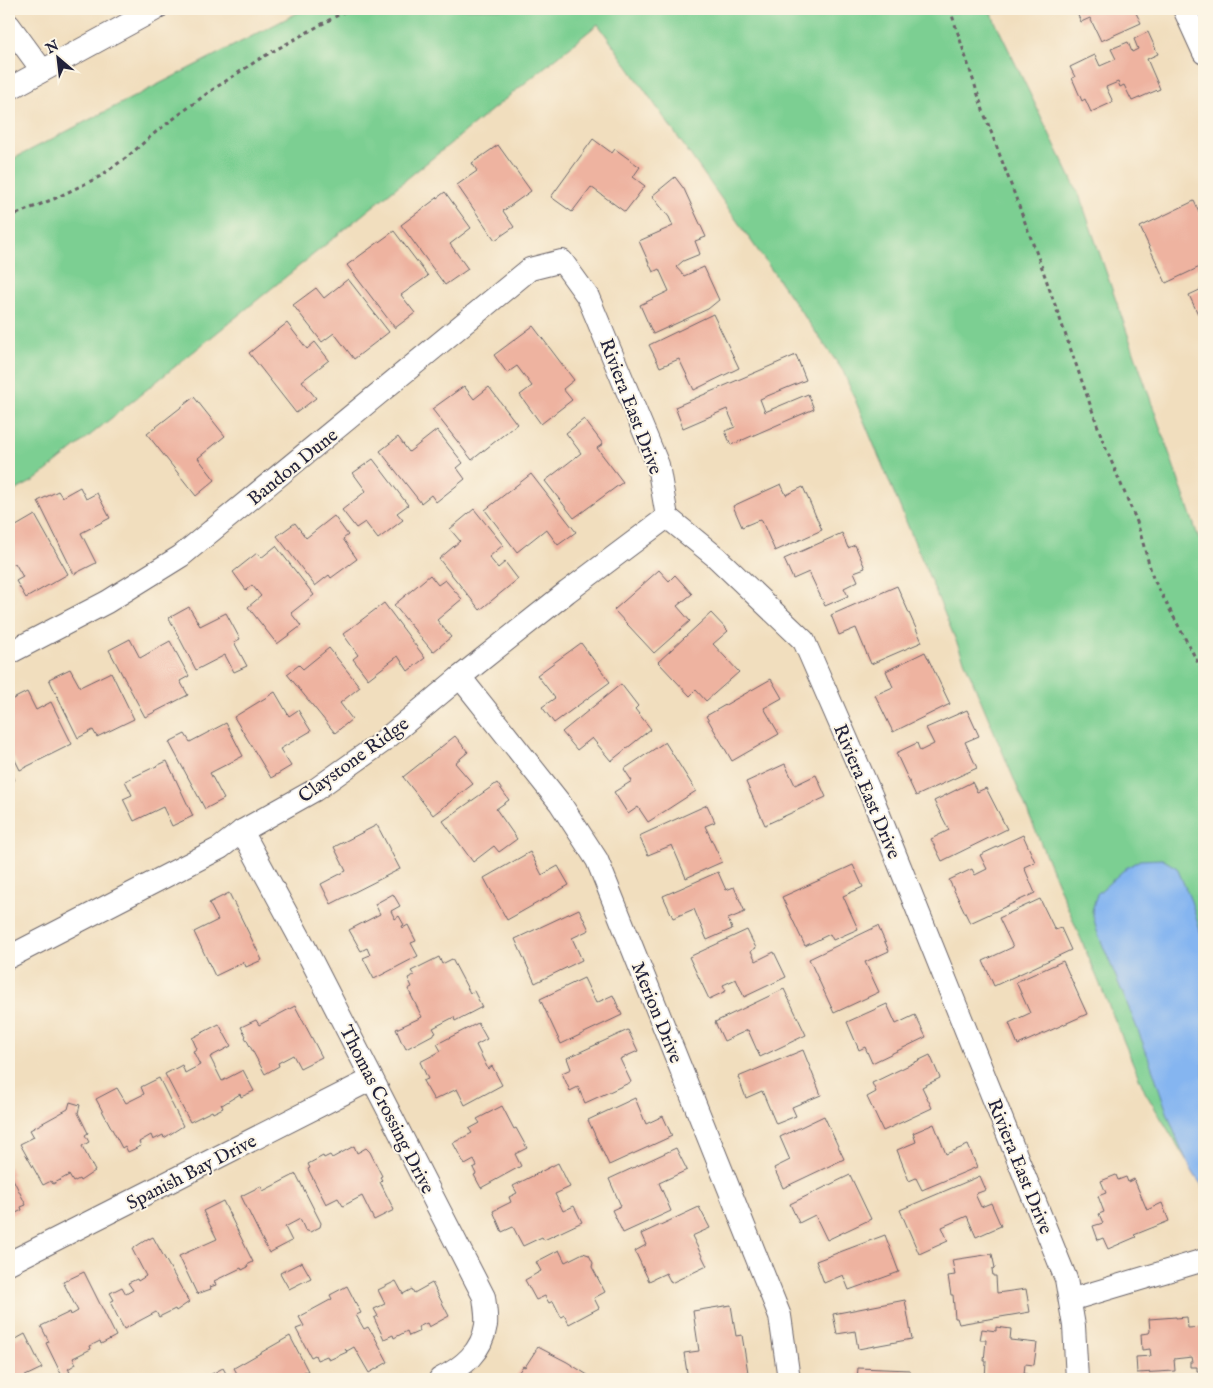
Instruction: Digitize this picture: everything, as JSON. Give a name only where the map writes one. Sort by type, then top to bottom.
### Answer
[{"type":"street","points":[[9,88],[156,9]]},
{"type":"street","points":[[1184,9],[1204,53]]},
{"type":"street","points":[[9,25],[42,70]]},
{"type":"street","name":"Riviera East Drive","points":[[562,260],[588,297],[658,465],[667,517],[716,557],[804,641],[872,797],[1066,1279],[1074,1326],[1077,1379]]},
{"type":"street","name":"Bandon Dune","points":[[9,653],[107,602],[181,556],[530,269],[562,260]]},
{"type":"street","name":"Claystone Ridge","points":[[9,957],[220,848],[242,831],[315,790],[381,743],[567,592],[667,517]]},
{"type":"street","name":"Merion Drive","points":[[460,677],[560,803],[597,860],[780,1316],[789,1379]]},
{"type":"street","name":"Thomas Crossing Drive","points":[[242,831],[302,942],[484,1297],[486,1325],[478,1350],[459,1369],[440,1379]]},
{"type":"street","name":"Spanish Bay Drive","points":[[9,1262],[372,1079]]},
{"type":"street","points":[[1070,1300],[1204,1260]]},
{"type":"path","points":[[9,217],[56,198],[99,177],[128,157],[156,132],[209,92],[261,58],[349,9]]},
{"type":"path","points":[[950,9],[984,113],[1041,265],[1104,444],[1137,522],[1153,578],[1204,674]]},
{"type":"green space","points":[[305,9],[989,9],[1080,197],[1199,539],[1204,538],[1204,1189],[1145,1092],[843,371],[598,24],[35,480],[9,494],[9,161]]},
{"type":"water","points":[[1162,859],[1177,868],[1191,901],[1204,943],[1204,1187],[1196,1177],[1180,1147],[1145,1048],[1097,931],[1092,911],[1097,894],[1126,868],[1140,860]]},
{"type":"building","points":[[1075,9],[1134,9],[1141,23],[1101,41],[1090,18],[1081,22]]},
{"type":"building","points":[[1148,32],[1158,54],[1147,59],[1160,89],[1132,101],[1124,85],[1120,87],[1118,82],[1106,87],[1113,102],[1091,112],[1085,99],[1082,101],[1072,78],[1075,77],[1070,67],[1095,55],[1100,66],[1116,59],[1111,49],[1128,42],[1132,52],[1138,49],[1134,39]]},
{"type":"building","points":[[593,139],[612,153],[615,149],[640,167],[633,177],[645,186],[625,212],[591,187],[572,212],[551,197]]},
{"type":"building","points":[[498,145],[531,191],[503,211],[514,227],[495,240],[457,185],[477,171],[472,163]]},
{"type":"building","points":[[675,177],[684,189],[706,237],[695,241],[700,254],[683,261],[676,267],[684,276],[704,267],[719,300],[708,309],[653,334],[640,305],[669,291],[659,269],[653,272],[639,241],[673,226],[669,217],[652,196]]},
{"type":"building","points":[[445,192],[471,228],[450,244],[468,269],[445,285],[401,225]]},
{"type":"building","points":[[1194,201],[1204,222],[1204,265],[1166,283],[1140,227]]},
{"type":"building","points":[[394,231],[428,276],[401,295],[415,313],[395,328],[347,265]]},
{"type":"building","points":[[348,279],[389,332],[354,359],[334,333],[322,342],[293,305],[316,288],[324,298]]},
{"type":"building","points":[[1204,288],[1204,311],[1198,314],[1189,295]]},
{"type":"building","points":[[713,314],[739,368],[694,390],[679,359],[660,367],[649,345]]},
{"type":"building","points":[[287,323],[307,349],[315,342],[329,360],[302,381],[316,398],[296,413],[249,353]]},
{"type":"building","points":[[533,326],[574,380],[563,389],[572,400],[541,424],[520,395],[532,386],[517,366],[507,373],[494,355]]},
{"type":"building","points":[[796,355],[806,380],[760,399],[765,412],[808,394],[814,409],[731,445],[725,431],[735,427],[727,409],[683,428],[675,407]]},
{"type":"building","points":[[464,386],[474,399],[489,387],[517,424],[472,460],[432,409]]},
{"type":"building","points":[[194,397],[225,436],[198,458],[215,480],[196,496],[147,434]]},
{"type":"building","points":[[584,419],[603,444],[597,448],[623,482],[574,518],[545,481],[581,453],[566,433]]},
{"type":"building","points":[[437,430],[463,463],[457,468],[465,479],[436,502],[431,495],[421,503],[380,451],[398,437],[409,452]]},
{"type":"building","points":[[373,459],[408,505],[397,513],[403,520],[378,539],[365,522],[356,528],[342,510],[366,491],[353,473]]},
{"type":"building","points":[[531,474],[576,532],[558,545],[546,529],[517,552],[485,510]]},
{"type":"building","points":[[781,484],[786,495],[803,487],[822,530],[775,551],[761,519],[742,527],[733,506]]},
{"type":"building","points":[[80,487],[86,499],[97,493],[110,518],[81,533],[96,563],[74,574],[38,501],[58,491],[62,497]]},
{"type":"building","points":[[474,509],[503,545],[489,557],[498,568],[505,562],[518,579],[480,610],[439,559],[460,541],[450,529]]},
{"type":"building","points":[[35,515],[68,574],[26,598],[16,581],[23,577],[15,563],[9,566],[9,526],[11,529]]},
{"type":"building","points":[[334,516],[348,535],[343,539],[357,559],[331,578],[329,575],[315,586],[277,536],[295,523],[306,538]]},
{"type":"building","points":[[842,533],[848,548],[855,545],[865,568],[854,572],[858,581],[844,588],[848,596],[825,606],[809,572],[793,579],[784,559]]},
{"type":"building","points":[[276,546],[314,595],[291,613],[301,626],[277,644],[248,607],[261,596],[252,585],[246,590],[233,572],[257,553],[261,558]]},
{"type":"building","points":[[659,570],[669,581],[675,575],[692,594],[677,606],[690,621],[654,653],[614,610]]},
{"type":"building","points":[[430,575],[438,585],[445,580],[462,599],[437,620],[451,637],[433,652],[394,605]]},
{"type":"building","points":[[897,586],[922,642],[871,664],[856,628],[839,635],[831,615]]},
{"type":"building","points":[[384,603],[425,658],[408,671],[398,656],[368,679],[353,659],[358,655],[343,634]]},
{"type":"building","points":[[189,607],[200,626],[226,613],[240,639],[234,642],[247,666],[234,672],[225,655],[196,670],[169,618]]},
{"type":"building","points":[[711,613],[728,631],[713,644],[739,672],[706,701],[696,690],[690,696],[658,662]]},
{"type":"building","points":[[130,639],[140,658],[170,641],[189,676],[180,681],[188,695],[145,717],[109,650]]},
{"type":"building","points":[[581,643],[610,682],[554,723],[542,707],[555,698],[537,675]]},
{"type":"building","points":[[329,648],[360,687],[340,703],[352,719],[335,733],[287,674],[299,665],[303,669]]},
{"type":"building","points":[[925,652],[950,704],[893,732],[875,695],[893,687],[886,671]]},
{"type":"building","points":[[70,669],[80,687],[111,672],[134,719],[97,737],[93,730],[78,738],[49,679]]},
{"type":"building","points":[[771,679],[782,698],[764,708],[779,734],[732,761],[706,716]]},
{"type":"building","points":[[621,684],[638,706],[635,709],[651,729],[611,761],[592,738],[577,750],[562,732]]},
{"type":"building","points":[[27,692],[36,710],[51,702],[72,744],[20,770],[9,748],[9,701]]},
{"type":"building","points":[[275,692],[289,716],[298,710],[311,731],[280,749],[291,766],[271,778],[234,717]]},
{"type":"building","points":[[967,710],[979,736],[965,742],[977,768],[916,796],[896,753],[917,743],[920,751],[934,744],[926,728]]},
{"type":"building","points":[[226,723],[243,756],[210,773],[224,799],[205,809],[169,742],[185,734],[190,742]]},
{"type":"building","points":[[455,736],[468,752],[455,763],[473,784],[433,815],[403,777]]},
{"type":"building","points":[[665,742],[696,791],[648,822],[638,807],[628,814],[614,792],[632,781],[624,769]]},
{"type":"building","points":[[167,761],[193,816],[172,826],[163,807],[134,821],[123,799],[132,795],[125,781]]},
{"type":"building","points":[[785,764],[795,785],[816,775],[826,797],[765,825],[746,782]]},
{"type":"building","points":[[9,768],[15,780],[9,783]]},
{"type":"building","points":[[972,782],[977,792],[986,788],[1007,829],[942,861],[931,839],[949,830],[934,801]]},
{"type":"building","points":[[497,783],[509,800],[496,809],[517,839],[499,852],[494,846],[473,862],[443,821]]},
{"type":"building","points":[[707,805],[715,822],[705,826],[722,862],[686,878],[672,845],[648,855],[639,836]]},
{"type":"building","points":[[377,825],[400,869],[331,904],[321,884],[346,871],[334,847]]},
{"type":"building","points":[[1023,835],[1035,862],[1024,867],[1035,893],[970,923],[949,880],[972,869],[975,875],[987,869],[980,855]]},
{"type":"building","points":[[530,852],[542,875],[558,866],[569,885],[507,920],[484,878]]},
{"type":"building","points":[[853,865],[863,887],[843,896],[858,929],[833,940],[830,934],[805,946],[782,897]]},
{"type":"building","points":[[718,872],[726,890],[734,887],[745,912],[728,919],[732,929],[707,940],[694,909],[673,918],[663,896]]},
{"type":"building","points":[[229,893],[262,960],[246,967],[244,962],[215,976],[194,932],[218,920],[209,903]]},
{"type":"building","points":[[393,894],[400,906],[391,911],[395,919],[399,916],[404,925],[402,926],[403,928],[408,925],[416,941],[411,943],[418,956],[374,979],[363,958],[370,955],[367,948],[361,951],[349,930],[380,914],[375,904]]},
{"type":"building","points":[[1040,899],[1055,930],[1061,928],[1071,950],[994,986],[983,961],[1013,947],[999,918]]},
{"type":"building","points":[[579,909],[589,930],[572,938],[582,960],[535,983],[515,939]]},
{"type":"building","points":[[878,926],[889,951],[865,962],[879,992],[834,1013],[809,959]]},
{"type":"building","points":[[747,930],[756,948],[751,951],[756,961],[774,952],[786,977],[744,997],[736,979],[723,985],[726,991],[709,999],[689,957]]},
{"type":"building","points":[[439,957],[442,964],[452,959],[470,993],[474,991],[482,1007],[455,1021],[454,1017],[433,1028],[436,1033],[406,1049],[396,1029],[422,1017],[408,989],[412,987],[408,978],[414,975],[411,971]]},
{"type":"building","points":[[1063,961],[1087,1014],[1018,1045],[1009,1023],[1030,1013],[1016,982]]},
{"type":"building","points":[[584,978],[596,1003],[613,995],[622,1015],[561,1044],[540,999]]},
{"type":"building","points":[[784,989],[806,1035],[760,1057],[748,1030],[724,1041],[715,1022]]},
{"type":"building","points":[[887,1004],[896,1024],[915,1015],[926,1037],[872,1063],[865,1047],[859,1050],[847,1022]]},
{"type":"building","points":[[295,1006],[322,1057],[300,1068],[293,1055],[278,1063],[279,1066],[265,1074],[241,1027],[256,1020],[259,1025]]},
{"type":"building","points":[[478,1023],[487,1039],[476,1045],[488,1069],[492,1066],[502,1085],[465,1105],[457,1089],[434,1100],[423,1081],[428,1079],[420,1062],[441,1051],[437,1044]]},
{"type":"building","points":[[219,1024],[231,1046],[210,1057],[222,1081],[243,1070],[254,1091],[241,1097],[240,1094],[221,1104],[223,1108],[213,1113],[212,1111],[190,1122],[165,1074],[182,1065],[185,1073],[200,1065],[193,1051],[197,1049],[192,1038]]},
{"type":"building","points":[[628,1030],[638,1051],[620,1059],[631,1082],[585,1103],[578,1087],[570,1091],[562,1073],[571,1069],[567,1058]]},
{"type":"building","points":[[803,1050],[821,1095],[792,1107],[796,1116],[776,1124],[762,1091],[746,1098],[738,1077]]},
{"type":"building","points":[[930,1055],[940,1078],[922,1087],[932,1108],[883,1131],[867,1097],[876,1092],[872,1083]]},
{"type":"building","points":[[159,1078],[183,1126],[164,1138],[163,1135],[153,1140],[151,1135],[139,1142],[141,1146],[128,1152],[125,1146],[122,1148],[96,1099],[117,1088],[126,1103],[144,1094],[141,1087]]},
{"type":"building","points":[[635,1098],[646,1124],[663,1116],[672,1136],[609,1165],[588,1120]]},
{"type":"building","points":[[70,1102],[80,1105],[78,1113],[88,1133],[85,1135],[89,1142],[82,1146],[95,1171],[80,1181],[79,1179],[73,1182],[69,1175],[53,1184],[51,1181],[43,1185],[20,1144],[34,1137],[30,1130],[68,1109]]},
{"type":"building","points":[[502,1106],[527,1148],[515,1154],[521,1166],[481,1188],[474,1175],[476,1174],[473,1168],[477,1166],[474,1160],[465,1165],[453,1143],[472,1133],[469,1129],[480,1123],[477,1119]]},
{"type":"building","points":[[824,1116],[844,1159],[783,1188],[774,1168],[790,1160],[780,1137]]},
{"type":"building","points":[[934,1124],[946,1154],[968,1145],[977,1167],[922,1190],[916,1178],[909,1181],[897,1150],[916,1142],[913,1133]]},
{"type":"building","points":[[354,1146],[357,1153],[366,1148],[370,1152],[382,1176],[380,1177],[382,1180],[380,1182],[394,1210],[374,1220],[362,1196],[343,1206],[338,1198],[326,1204],[308,1169],[310,1168],[308,1164],[323,1156],[324,1158],[330,1155],[332,1158]]},
{"type":"building","points":[[676,1148],[687,1170],[659,1183],[671,1211],[623,1233],[612,1210],[621,1206],[609,1179]]},
{"type":"building","points":[[558,1163],[570,1187],[555,1194],[563,1211],[574,1206],[582,1222],[544,1240],[542,1237],[523,1246],[513,1227],[502,1232],[493,1211],[511,1202],[509,1197],[517,1193],[513,1186]]},
{"type":"building","points":[[9,1166],[13,1174],[11,1175],[26,1205],[21,1207],[22,1210],[10,1216],[9,1213]]},
{"type":"building","points":[[296,1174],[321,1223],[320,1227],[310,1232],[305,1230],[300,1219],[285,1227],[292,1241],[269,1253],[241,1196],[261,1186],[263,1191]]},
{"type":"building","points":[[850,1175],[871,1219],[827,1240],[815,1215],[799,1223],[790,1204]]},
{"type":"building","points":[[1116,1175],[1118,1180],[1126,1177],[1128,1182],[1134,1179],[1147,1210],[1162,1203],[1169,1221],[1134,1235],[1136,1237],[1108,1249],[1103,1238],[1098,1240],[1093,1226],[1103,1223],[1099,1214],[1104,1212],[1098,1196],[1106,1193],[1101,1181]]},
{"type":"building","points":[[980,1176],[986,1190],[975,1194],[981,1207],[991,1203],[1001,1226],[976,1237],[967,1216],[942,1227],[948,1241],[919,1254],[900,1210]]},
{"type":"building","points":[[223,1201],[253,1262],[242,1270],[241,1268],[214,1281],[216,1285],[210,1287],[211,1289],[197,1294],[179,1256],[217,1239],[203,1211]]},
{"type":"building","points":[[699,1207],[710,1228],[692,1236],[707,1266],[671,1283],[666,1273],[649,1281],[635,1251],[646,1245],[641,1234]]},
{"type":"building","points":[[885,1235],[899,1272],[849,1290],[843,1275],[824,1283],[816,1261]]},
{"type":"building","points":[[153,1237],[189,1302],[176,1311],[175,1309],[159,1317],[156,1312],[124,1329],[110,1302],[114,1300],[110,1293],[122,1287],[126,1294],[133,1290],[128,1283],[137,1279],[138,1281],[146,1276],[132,1249]]},
{"type":"building","points":[[559,1250],[565,1262],[583,1253],[589,1255],[593,1263],[592,1267],[605,1292],[594,1298],[599,1308],[569,1324],[564,1315],[561,1317],[553,1301],[549,1303],[545,1296],[536,1300],[525,1280],[541,1271],[536,1262]]},
{"type":"building","points":[[992,1254],[995,1268],[992,1269],[993,1276],[996,1276],[997,1293],[1026,1289],[1030,1312],[959,1324],[957,1318],[955,1318],[953,1295],[951,1295],[948,1276],[955,1275],[952,1260]]},
{"type":"building","points":[[302,1262],[311,1278],[289,1289],[280,1273]]},
{"type":"building","points":[[84,1272],[116,1336],[101,1344],[100,1341],[90,1346],[91,1349],[73,1358],[76,1364],[68,1369],[70,1372],[62,1376],[46,1343],[49,1342],[41,1326],[70,1312],[71,1315],[78,1311],[63,1282]]},
{"type":"building","points":[[396,1281],[403,1294],[412,1289],[414,1293],[432,1283],[449,1316],[429,1327],[427,1323],[418,1327],[420,1331],[409,1336],[407,1331],[394,1338],[393,1335],[384,1339],[374,1318],[378,1316],[374,1309],[385,1304],[378,1290]]},
{"type":"building","points":[[347,1286],[361,1313],[356,1315],[364,1329],[368,1327],[372,1332],[388,1362],[369,1373],[354,1347],[347,1351],[345,1349],[347,1352],[329,1360],[327,1356],[317,1360],[315,1355],[311,1357],[296,1329],[304,1326],[299,1317],[332,1299],[330,1295]]},
{"type":"building","points":[[905,1300],[912,1339],[858,1349],[855,1331],[837,1334],[833,1314]]},
{"type":"building","points":[[731,1305],[736,1336],[742,1335],[749,1379],[688,1379],[684,1353],[699,1351],[693,1311]]},
{"type":"building","points":[[1187,1317],[1188,1328],[1204,1327],[1204,1371],[1197,1371],[1197,1367],[1190,1367],[1190,1362],[1193,1362],[1192,1357],[1174,1359],[1175,1371],[1137,1373],[1136,1357],[1151,1356],[1150,1349],[1142,1350],[1141,1334],[1149,1333],[1149,1319]]},
{"type":"building","points":[[996,1327],[1011,1329],[1010,1340],[1037,1343],[1034,1365],[1025,1364],[1024,1374],[1027,1374],[1026,1379],[985,1379],[986,1340],[980,1340],[982,1329],[996,1331]]},
{"type":"building","points":[[13,1334],[16,1339],[25,1334],[42,1368],[19,1379],[9,1379],[9,1336]]},
{"type":"building","points":[[290,1336],[308,1371],[304,1372],[308,1379],[240,1379],[234,1368]]},
{"type":"building","points":[[538,1347],[594,1379],[518,1379],[519,1377],[516,1376],[523,1366],[525,1367]]},
{"type":"building","points":[[223,1368],[229,1379],[202,1379]]},
{"type":"building","points":[[858,1368],[910,1370],[910,1379],[857,1379]]}]
